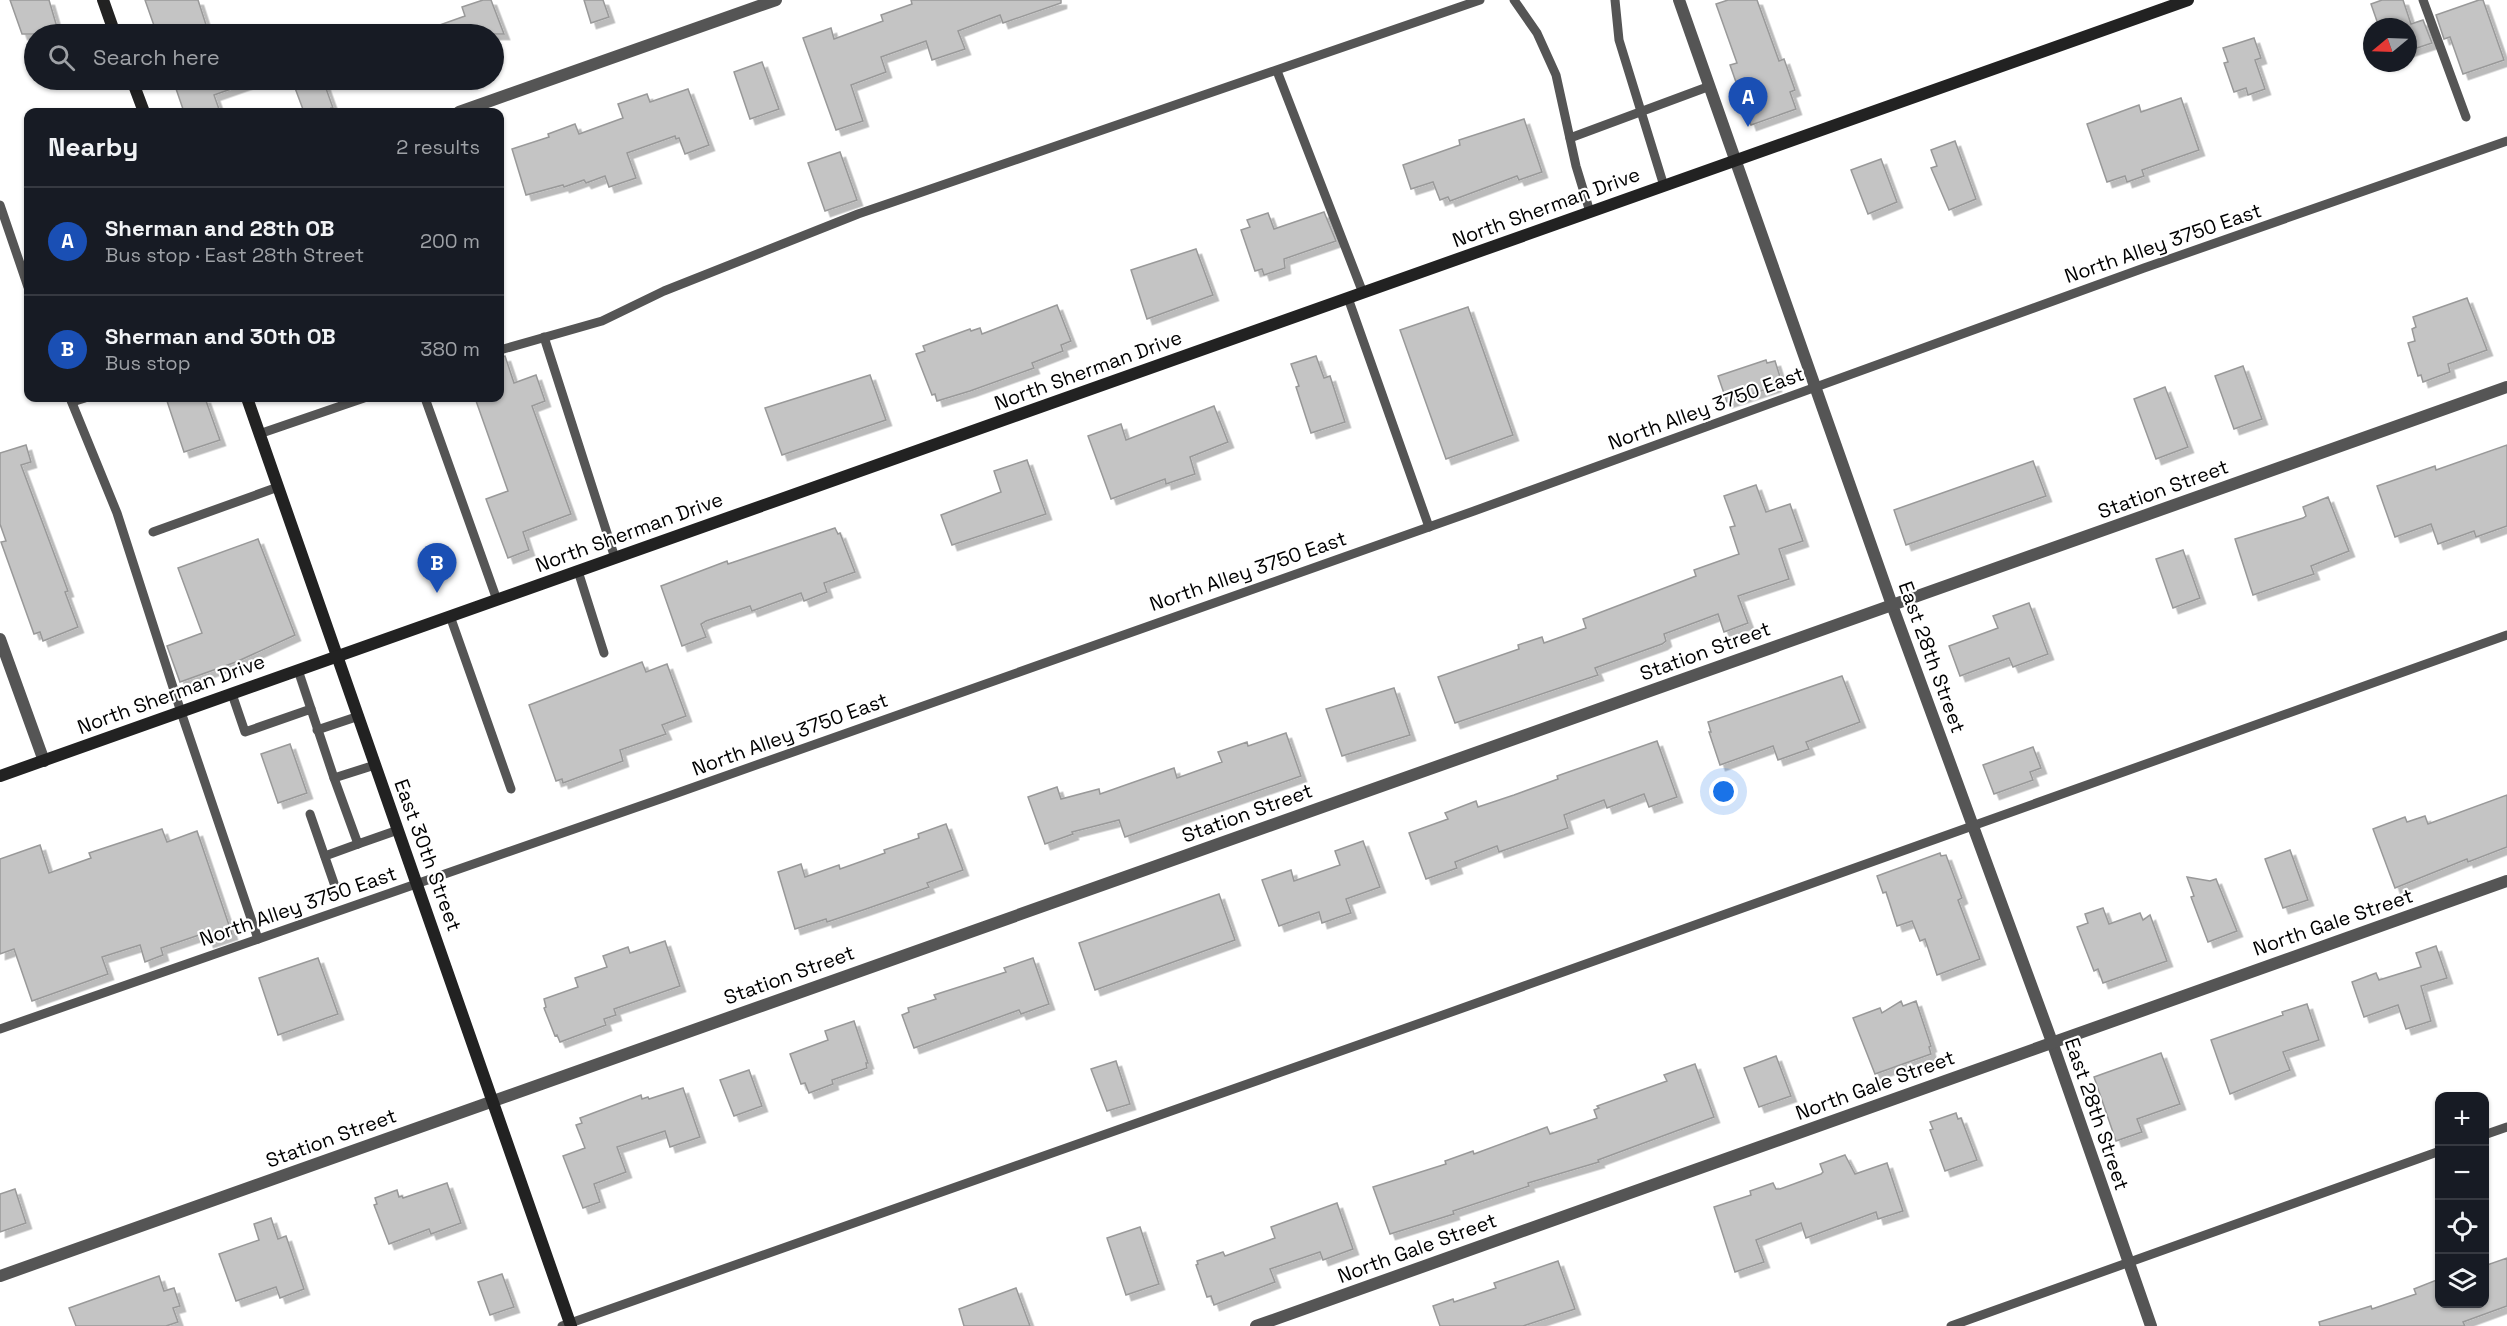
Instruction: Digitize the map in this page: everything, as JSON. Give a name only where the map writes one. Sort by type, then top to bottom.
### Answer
[{"type":"main road","points":[[103,0],[111,24]]},
{"type":"main road","name":"North Sherman Drive","points":[[0,776],[2188,0]]},
{"type":"main road","points":[[136,90],[142,108]]},
{"type":"main road","name":"East 30th Street","points":[[248,402],[494,1100],[567,1325]]},
{"type":"street","points":[[470,108],[776,0]]},
{"type":"street","name":"East 28th Street","points":[[1679,0],[1892,605],[2052,1042],[2151,1326]]},
{"type":"street","name":"Station Street","points":[[0,1276],[2507,387]]},
{"type":"street","points":[[0,639],[44,761]]},
{"type":"street","name":"North Gale Street","points":[[1256,1326],[2507,881]]},
{"type":"lane","points":[[504,349],[602,321],[664,291],[858,214],[1480,0]]},
{"type":"lane","points":[[1514,0],[1537,33],[1556,75],[1590,212]]},
{"type":"lane","points":[[1615,0],[1619,40],[1664,186]]},
{"type":"lane","points":[[2422,0],[2466,117]]},
{"type":"lane","points":[[1276,71],[1363,293]]},
{"type":"lane","points":[[1570,138],[1710,86]]},
{"type":"lane","name":"North Alley 3750 East","points":[[0,1029],[1429,527],[2144,268],[2507,141]]},
{"type":"lane","points":[[0,205],[24,275]]},
{"type":"lane","points":[[1348,298],[1429,527]]},
{"type":"lane","points":[[544,337],[615,558]]},
{"type":"lane","points":[[72,402],[117,513],[258,939]]},
{"type":"lane","points":[[259,434],[352,402]]},
{"type":"lane","points":[[426,402],[497,600]]},
{"type":"lane","points":[[153,532],[278,487]]},
{"type":"lane","points":[[578,571],[604,653]]},
{"type":"lane","points":[[450,616],[511,789]]},
{"type":"lane","points":[[567,1325],[2507,635]]},
{"type":"lane","points":[[298,670],[358,844]]},
{"type":"lane","points":[[232,694],[245,732],[311,709]]},
{"type":"lane","points":[[317,730],[359,716]]},
{"type":"lane","points":[[334,778],[375,765]]},
{"type":"lane","points":[[309,814],[336,889]]},
{"type":"lane","points":[[325,856],[398,830]]},
{"type":"lane","points":[[2489,1133],[2507,1127]]},
{"type":"lane","points":[[1951,1326],[2435,1152]]},
{"type":"building","points":[[10,0],[49,0],[56,24],[24,24],[24,34],[22,34]]},
{"type":"building","points":[[145,0],[198,0],[206,24],[153,24]]},
{"type":"building","points":[[483,0],[491,0],[500,24],[442,24],[465,16],[462,7]]},
{"type":"building","points":[[584,0],[603,0],[609,17],[591,23]]},
{"type":"building","points":[[911,0],[1061,0],[1061,3],[1003,23],[1000,15],[958,31],[965,49],[932,60],[926,41],[881,57],[886,72],[851,85],[863,121],[836,130],[803,38],[831,28],[834,39],[883,21],[881,15],[912,4]]},
{"type":"building","points":[[1728,0],[1757,0],[1779,61],[1784,59],[1795,90],[1790,92],[1796,109],[1751,125],[1730,65],[1737,63],[1716,4]]},
{"type":"building","points":[[2382,0],[2403,0],[2409,18],[2376,18],[2371,4]]},
{"type":"building","points":[[2483,0],[2504,60],[2463,74],[2450,37],[2444,39],[2436,15]]},
{"type":"building","points":[[2423,20],[2432,43],[2417,48],[2417,22]]},
{"type":"building","points":[[2254,38],[2261,58],[2255,60],[2265,89],[2248,95],[2246,88],[2234,92],[2224,63],[2228,62],[2223,48]]},
{"type":"building","points":[[762,62],[779,109],[750,119],[734,72]]},
{"type":"building","points":[[688,89],[709,145],[685,154],[679,138],[676,139],[675,136],[627,153],[636,178],[609,187],[605,176],[586,183],[584,180],[526,195],[512,149],[549,137],[548,134],[575,124],[579,134],[623,118],[618,104],[647,94],[650,102]]},
{"type":"building","points":[[176,90],[228,90],[214,95],[219,108],[183,108]]},
{"type":"building","points":[[296,90],[327,90],[333,108],[331,108],[302,108]]},
{"type":"building","points":[[2181,98],[2199,150],[2142,170],[2144,176],[2127,182],[2125,176],[2107,182],[2087,124],[2139,105],[2141,112]]},
{"type":"building","points":[[1524,119],[1542,172],[1519,180],[1517,176],[1450,201],[1448,197],[1440,200],[1433,182],[1411,189],[1403,165],[1460,145],[1459,140]]},
{"type":"building","points":[[1955,141],[1976,199],[1949,210],[1931,168],[1937,166],[1931,150]]},
{"type":"building","points":[[840,152],[857,200],[825,211],[808,163]]},
{"type":"building","points":[[1881,159],[1897,202],[1868,214],[1851,170]]},
{"type":"building","points":[[1324,212],[1336,241],[1284,259],[1285,268],[1264,275],[1262,269],[1255,271],[1241,230],[1250,227],[1247,220],[1268,213],[1274,229]]},
{"type":"building","points":[[1196,249],[1213,295],[1147,319],[1131,270]]},
{"type":"building","points":[[2467,298],[2487,350],[2448,364],[2450,372],[2423,382],[2421,375],[2418,376],[2408,343],[2415,341],[2412,329],[2416,327],[2413,317]]},
{"type":"building","points":[[1057,305],[1071,341],[1061,345],[1063,351],[1032,363],[1034,368],[970,391],[937,401],[935,394],[932,395],[916,354],[925,351],[923,346],[970,329],[971,331],[980,328],[982,334]]},
{"type":"building","points":[[1468,307],[1513,435],[1446,459],[1400,330]]},
{"type":"building","points":[[504,356],[514,383],[536,375],[545,401],[532,406],[571,514],[523,532],[529,550],[508,558],[486,499],[508,491],[476,402],[504,402]]},
{"type":"building","points":[[1316,356],[1324,378],[1330,376],[1345,422],[1311,433],[1291,364]]},
{"type":"building","points":[[1766,360],[1767,363],[1775,361],[1781,380],[1774,382],[1776,386],[1727,402],[1718,376]]},
{"type":"building","points":[[2243,366],[2262,419],[2234,429],[2215,376]]},
{"type":"building","points":[[870,375],[886,420],[782,455],[765,408]]},
{"type":"building","points":[[2165,387],[2188,447],[2156,459],[2134,399]]},
{"type":"building","points":[[167,402],[206,402],[220,440],[184,452]]},
{"type":"building","points":[[1214,406],[1228,442],[1190,457],[1195,474],[1166,484],[1165,479],[1111,499],[1088,436],[1121,424],[1126,440]]},
{"type":"building","points":[[26,445],[31,462],[21,465],[68,591],[65,592],[78,627],[43,641],[40,632],[34,634],[1,542],[6,541],[0,524],[0,453]]},
{"type":"building","points":[[2507,445],[2507,526],[2476,537],[2474,531],[2438,544],[2431,524],[2395,537],[2377,486],[2435,466],[2436,470]]},
{"type":"building","points":[[1027,460],[1046,514],[952,545],[941,515],[1001,492],[994,471]]},
{"type":"building","points":[[2033,461],[2046,496],[1906,545],[1894,510]]},
{"type":"building","points":[[1756,485],[1766,512],[1790,504],[1803,541],[1779,549],[1789,579],[1738,596],[1748,623],[1724,632],[1718,614],[1664,634],[1666,641],[1662,644],[1595,668],[1598,675],[1455,723],[1438,677],[1519,649],[1518,645],[1542,637],[1544,643],[1586,628],[1583,619],[1696,576],[1694,570],[1739,554],[1730,527],[1735,526],[1724,496]]},
{"type":"building","points":[[2328,497],[2349,551],[2311,566],[2314,574],[2253,595],[2235,539],[2303,518],[2306,516],[2303,507]]},
{"type":"building","points":[[835,528],[838,534],[840,533],[855,572],[824,583],[827,592],[804,601],[801,593],[752,611],[750,606],[706,621],[701,624],[706,637],[682,646],[661,586],[727,561],[728,564]]},
{"type":"building","points":[[258,539],[295,635],[236,662],[180,682],[167,646],[202,633],[178,568]]},
{"type":"building","points":[[2183,550],[2200,598],[2173,608],[2156,559]]},
{"type":"building","points":[[2029,603],[2048,654],[2013,667],[2009,658],[1960,676],[1949,646],[1998,628],[1993,616]]},
{"type":"building","points":[[642,662],[646,672],[667,664],[686,716],[662,725],[666,734],[620,750],[623,761],[563,783],[562,779],[556,781],[529,705]]},
{"type":"building","points":[[1842,676],[1860,722],[1806,742],[1809,749],[1778,760],[1773,746],[1720,765],[1708,722]]},
{"type":"building","points":[[1394,688],[1410,735],[1342,756],[1326,709]]},
{"type":"building","points":[[1286,733],[1301,776],[1125,837],[1119,820],[1072,832],[1073,834],[1045,844],[1028,797],[1057,787],[1061,799],[1099,789],[1100,794],[1174,768],[1177,778],[1222,762],[1218,752],[1247,742],[1248,746]]},
{"type":"building","points":[[1657,741],[1677,797],[1649,807],[1644,794],[1607,808],[1604,800],[1564,815],[1568,828],[1499,852],[1497,846],[1455,862],[1457,868],[1426,879],[1409,833],[1448,819],[1445,813],[1476,801],[1478,807]]},
{"type":"building","points":[[290,744],[307,793],[278,803],[261,754]]},
{"type":"building","points":[[2033,747],[2041,768],[2030,772],[2033,780],[1994,794],[1983,765]]},
{"type":"building","points":[[2507,795],[2507,847],[2468,862],[2467,859],[2395,888],[2373,829],[2405,817],[2407,822],[2425,816],[2428,824]]},
{"type":"building","points":[[946,824],[963,870],[927,883],[929,887],[827,922],[826,919],[795,929],[778,872],[801,864],[805,877],[839,865],[840,869],[885,853],[884,850],[919,838],[918,834]]},
{"type":"building","points":[[162,829],[167,842],[197,831],[232,934],[208,942],[205,933],[161,948],[163,955],[145,962],[140,945],[102,957],[108,974],[32,1001],[14,949],[0,954],[0,859],[40,845],[49,873],[91,858],[89,853]]},
{"type":"building","points":[[1363,841],[1380,887],[1346,899],[1351,913],[1322,923],[1319,912],[1279,926],[1262,880],[1291,870],[1294,881],[1340,865],[1335,851]]},
{"type":"building","points":[[2290,850],[2308,900],[2283,908],[2265,859]]},
{"type":"building","points":[[1940,853],[1941,856],[1946,855],[1962,898],[1958,900],[1980,959],[1937,975],[1925,939],[1920,941],[1912,921],[1897,926],[1886,892],[1883,893],[1877,876]]},
{"type":"building","points":[[2187,877],[2210,881],[2216,879],[2237,931],[2208,942],[2191,897],[2194,896]]},
{"type":"building","points":[[1219,894],[1235,940],[1095,990],[1079,943]]},
{"type":"building","points":[[2103,908],[2109,924],[2140,913],[2143,920],[2150,915],[2167,961],[2103,983],[2098,969],[2094,971],[2077,927],[2088,923],[2085,914]]},
{"type":"building","points":[[665,941],[680,986],[614,1009],[616,1015],[604,1019],[606,1025],[560,1042],[557,1035],[555,1036],[544,1008],[546,1007],[544,999],[578,987],[575,978],[607,967],[603,956],[628,947],[630,953]]},
{"type":"building","points":[[2436,946],[2447,978],[2421,986],[2431,1021],[2406,1029],[2398,1005],[2364,1017],[2352,982],[2376,973],[2379,980],[2421,967],[2416,953]]},
{"type":"building","points":[[318,958],[338,1014],[278,1035],[259,978]]},
{"type":"building","points":[[1033,958],[1049,1004],[1021,1014],[1019,1010],[914,1048],[902,1015],[909,1012],[908,1008],[936,999],[934,995],[1006,972],[1004,968]]},
{"type":"building","points":[[1901,1001],[1903,1006],[1916,1001],[1931,1046],[1929,1047],[1931,1054],[1875,1074],[1853,1018],[1880,1008],[1882,1013]]},
{"type":"building","points":[[2307,1004],[2319,1040],[2283,1052],[2290,1070],[2230,1094],[2211,1040],[2283,1015],[2282,1012]]},
{"type":"building","points":[[854,1021],[868,1063],[866,1063],[867,1068],[832,1080],[833,1084],[809,1093],[805,1083],[801,1084],[790,1054],[828,1040],[825,1031]]},
{"type":"building","points":[[2161,1053],[2180,1104],[2137,1119],[2142,1132],[2116,1141],[2094,1077]]},
{"type":"building","points":[[1776,1056],[1791,1096],[1759,1107],[1744,1068]]},
{"type":"building","points":[[1116,1061],[1130,1104],[1107,1111],[1091,1069]]},
{"type":"building","points":[[1695,1064],[1714,1117],[1598,1160],[1599,1162],[1528,1183],[1529,1186],[1453,1211],[1454,1214],[1390,1234],[1373,1187],[1446,1164],[1445,1161],[1473,1151],[1474,1154],[1547,1127],[1550,1134],[1597,1118],[1594,1110],[1599,1108],[1597,1106],[1667,1081],[1664,1075]]},
{"type":"building","points":[[749,1070],[762,1106],[734,1116],[720,1080]]},
{"type":"building","points":[[683,1088],[700,1137],[670,1147],[665,1131],[617,1147],[626,1172],[594,1184],[600,1202],[583,1208],[563,1156],[585,1148],[576,1125],[582,1123],[580,1118],[641,1095],[642,1099],[648,1097],[649,1099]]},
{"type":"building","points":[[1956,1113],[1958,1119],[1961,1118],[1977,1160],[1945,1171],[1930,1130],[1933,1129],[1930,1122]]},
{"type":"building","points":[[1845,1155],[1855,1174],[1887,1163],[1903,1211],[1878,1219],[1876,1212],[1806,1238],[1801,1223],[1756,1240],[1764,1262],[1735,1272],[1714,1207],[1751,1195],[1750,1191],[1773,1183],[1776,1189],[1780,1189],[1821,1174],[1823,1172],[1820,1164]]},
{"type":"building","points":[[447,1183],[461,1223],[431,1234],[429,1229],[389,1244],[374,1205],[377,1204],[375,1198],[397,1190],[399,1197],[403,1198]]},
{"type":"building","points":[[15,1189],[26,1223],[0,1232],[0,1194]]},
{"type":"building","points":[[1337,1203],[1353,1249],[1323,1260],[1320,1252],[1270,1269],[1275,1282],[1214,1305],[1211,1296],[1207,1297],[1196,1265],[1197,1261],[1223,1252],[1225,1256],[1275,1238],[1271,1227]]},
{"type":"building","points":[[271,1218],[278,1239],[286,1236],[304,1289],[280,1298],[276,1287],[236,1301],[219,1254],[259,1240],[254,1224]]},
{"type":"building","points":[[1140,1227],[1159,1284],[1126,1295],[1107,1238]]},
{"type":"building","points":[[2507,1258],[2507,1306],[2463,1322],[2465,1326],[2320,1326],[2319,1322],[2371,1306],[2372,1309],[2416,1294],[2414,1289],[2435,1281],[2435,1308],[2489,1308],[2489,1264]]},
{"type":"building","points":[[1558,1261],[1575,1309],[1523,1326],[1440,1326],[1433,1306],[1453,1299],[1454,1302],[1496,1288],[1494,1283]]},
{"type":"building","points":[[502,1274],[514,1307],[490,1315],[478,1282]]},
{"type":"building","points":[[159,1276],[164,1291],[174,1288],[180,1306],[173,1308],[178,1322],[166,1326],[76,1326],[69,1308]]},
{"type":"building","points":[[1016,1288],[1030,1326],[964,1326],[959,1309]]},
{"type":"place","name":"Sherman and 28th OB","points":[[1748,127]]},
{"type":"place","name":"Sherman and 30th OB","points":[[437,593]]}]
